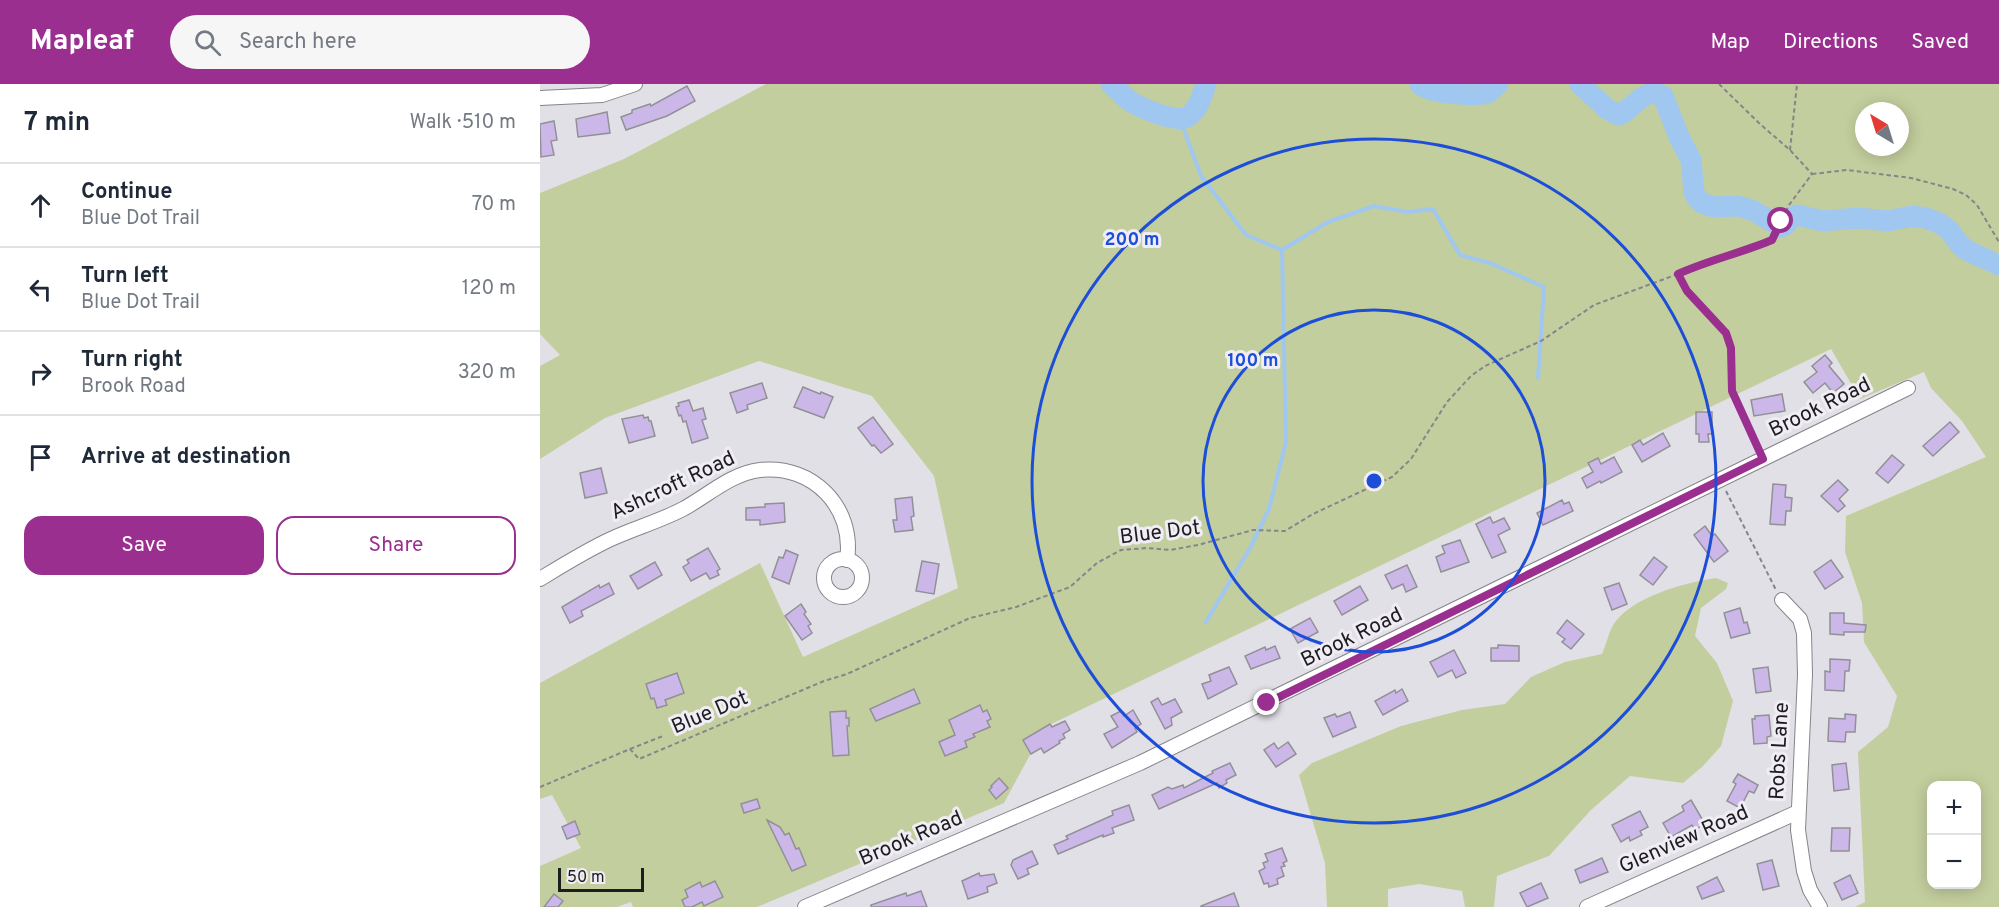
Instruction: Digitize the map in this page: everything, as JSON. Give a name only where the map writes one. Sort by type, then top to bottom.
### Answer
[{"type":"street","points":[[540,98],[602,95],[635,84]]},
{"type":"street","name":"Brook Road","points":[[805,907],[1140,763],[1908,388]]},
{"type":"street","name":"Ashcroft Road","points":[[540,579],[612,538],[681,510],[733,480],[759,470],[786,471],[799,475],[811,481],[832,498],[840,509],[847,528],[848,560]]},
{"type":"street","name":"Robs Lane","points":[[1782,600],[1800,619],[1804,639],[1805,675],[1798,812],[1799,850],[1810,890],[1820,907]]},
{"type":"street","name":"Glenview Road","points":[[1587,907],[1798,812]]},
{"type":"path","points":[[1719,84],[1790,150],[1812,174]]},
{"type":"path","points":[[1790,150],[1797,84]]},
{"type":"path","points":[[1763,459],[1732,391],[1731,348],[1726,333],[1687,291],[1678,274],[1772,240],[1792,199],[1812,174],[1847,170],[1911,178],[1953,189],[1966,195],[1977,205],[1999,242]]},
{"type":"path","name":"Blue Dot","points":[[630,749],[639,759],[824,681],[847,674],[970,618],[1016,607],[1070,586],[1097,563],[1120,550],[1147,548],[1170,550],[1253,530],[1285,531],[1313,513],[1392,477],[1411,459],[1447,402],[1471,376],[1485,366],[1541,341],[1594,305],[1678,274]]},
{"type":"path","points":[[1721,480],[1782,600]]},
{"type":"path","points":[[540,787],[663,736]]},
{"type":"green space","points":[[766,84],[1999,84],[1999,907],[1855,907],[1865,902],[1858,752],[1888,727],[1897,696],[1864,642],[1862,603],[1845,552],[1846,516],[1986,457],[1962,421],[1931,388],[1924,372],[1860,399],[1831,349],[1045,727],[1004,803],[757,907],[633,907],[631,902],[617,907],[540,907],[540,866],[581,848],[552,795],[540,799],[540,683],[760,563],[803,657],[958,588],[934,476],[872,396],[759,361],[605,418],[540,459],[540,366],[560,355],[540,334],[540,193],[624,159]]},
{"type":"green space","points":[[1716,578],[1728,583],[1726,589],[1701,608],[1695,636],[1717,663],[1733,701],[1721,746],[1683,783],[1630,776],[1591,810],[1549,856],[1497,876],[1494,907],[1465,907],[1462,891],[1419,884],[1388,889],[1388,907],[1327,907],[1325,863],[1299,775],[1312,763],[1401,726],[1462,710],[1505,704],[1531,677],[1565,662],[1602,654],[1612,627],[1631,607],[1658,593]]},
{"type":"building","points":[[687,86],[695,101],[667,116],[626,130],[621,117],[632,113],[632,110],[650,104],[651,106]]},
{"type":"building","points":[[607,112],[610,133],[578,137],[576,119]]},
{"type":"building","points":[[554,121],[557,140],[551,141],[554,155],[541,157],[540,124]]},
{"type":"building","points":[[1825,355],[1832,363],[1829,366],[1844,384],[1833,393],[1825,383],[1813,393],[1804,382],[1817,372],[1812,366]]},
{"type":"building","points":[[762,383],[767,398],[747,405],[748,409],[737,413],[730,393]]},
{"type":"building","points":[[803,387],[833,397],[824,418],[794,407]]},
{"type":"building","points":[[1782,394],[1785,411],[1754,416],[1751,400]]},
{"type":"building","points":[[689,400],[693,411],[703,408],[706,419],[702,420],[708,438],[692,443],[686,421],[683,422],[676,407],[679,406],[678,403]]},
{"type":"building","points":[[1696,412],[1712,412],[1712,434],[1708,434],[1709,442],[1699,442],[1699,434],[1696,434]]},
{"type":"building","points":[[643,415],[651,421],[655,436],[629,443],[622,419]]},
{"type":"building","points":[[873,417],[893,444],[881,453],[874,445],[872,446],[858,428]]},
{"type":"building","points":[[1950,422],[1959,432],[1933,456],[1923,446]]},
{"type":"building","points":[[1663,433],[1670,446],[1642,462],[1632,445],[1640,440],[1643,445]]},
{"type":"building","points":[[1892,455],[1904,465],[1888,483],[1876,473]]},
{"type":"building","points":[[1614,457],[1622,472],[1587,488],[1582,478],[1593,472],[1588,463],[1598,458],[1601,464]]},
{"type":"building","points":[[601,468],[607,493],[585,498],[580,473]]},
{"type":"building","points":[[1838,480],[1848,490],[1839,499],[1845,506],[1838,512],[1821,496]]},
{"type":"building","points":[[1773,484],[1786,485],[1785,497],[1792,498],[1791,511],[1786,511],[1785,525],[1770,524]]},
{"type":"building","points":[[912,497],[913,530],[895,532],[893,520],[897,520],[895,499]]},
{"type":"building","points":[[1562,500],[1564,504],[1569,502],[1573,511],[1543,525],[1537,513]]},
{"type":"building","points":[[784,503],[785,522],[760,525],[760,520],[746,520],[746,508]]},
{"type":"building","points":[[1490,517],[1493,523],[1504,518],[1510,529],[1498,535],[1506,552],[1492,558],[1476,524]]},
{"type":"building","points":[[1705,526],[1712,536],[1715,534],[1728,551],[1714,562],[1694,535]]},
{"type":"building","points":[[1460,540],[1469,562],[1441,572],[1436,557],[1445,553],[1442,546]]},
{"type":"building","points":[[708,548],[720,569],[717,571],[719,575],[710,579],[706,573],[691,581],[683,567],[689,563],[687,560]]},
{"type":"building","points":[[786,550],[798,555],[789,584],[772,577],[779,557],[783,558]]},
{"type":"building","points":[[1654,557],[1667,567],[1653,585],[1640,575]]},
{"type":"building","points":[[1831,560],[1843,577],[1825,589],[1814,572]]},
{"type":"building","points":[[922,561],[939,564],[934,594],[916,591]]},
{"type":"building","points":[[655,562],[662,575],[638,589],[630,576]]},
{"type":"building","points":[[1407,565],[1417,587],[1406,592],[1403,584],[1392,589],[1385,575]]},
{"type":"building","points":[[609,583],[614,594],[581,611],[583,616],[570,623],[562,607],[599,585],[600,588]]},
{"type":"building","points":[[1619,583],[1627,604],[1612,610],[1604,588]]},
{"type":"building","points":[[1360,586],[1368,600],[1342,615],[1334,601]]},
{"type":"building","points":[[801,604],[811,624],[808,626],[812,633],[802,640],[785,616]]},
{"type":"building","points":[[1740,608],[1744,623],[1747,622],[1750,633],[1731,638],[1724,613]]},
{"type":"building","points":[[1830,613],[1844,613],[1844,623],[1866,625],[1865,632],[1830,634]]},
{"type":"building","points":[[1310,618],[1318,632],[1298,643],[1290,629]]},
{"type":"building","points":[[1567,620],[1584,634],[1571,649],[1562,642],[1565,639],[1557,633]]},
{"type":"building","points":[[1498,645],[1519,646],[1519,661],[1491,661],[1491,648],[1498,648]]},
{"type":"building","points":[[1275,646],[1280,658],[1251,669],[1245,656],[1265,647],[1266,650]]},
{"type":"building","points":[[1454,650],[1466,673],[1456,678],[1452,670],[1438,677],[1430,662]]},
{"type":"building","points":[[1830,659],[1850,660],[1849,671],[1845,671],[1844,691],[1825,690],[1825,671],[1830,672]]},
{"type":"building","points":[[1229,667],[1237,684],[1208,699],[1202,684],[1211,681],[1209,675]]},
{"type":"building","points":[[1768,667],[1771,691],[1756,693],[1753,669]]},
{"type":"building","points":[[677,673],[684,693],[665,700],[667,705],[657,708],[646,684]]},
{"type":"building","points":[[914,689],[920,703],[876,721],[870,709]]},
{"type":"building","points":[[1402,689],[1408,701],[1383,715],[1375,701],[1395,690],[1396,693]]},
{"type":"building","points":[[1158,698],[1162,705],[1175,699],[1182,712],[1171,718],[1172,725],[1165,729],[1151,702]]},
{"type":"building","points":[[980,705],[983,712],[987,710],[991,719],[987,721],[990,727],[973,734],[975,737],[965,741],[967,747],[945,756],[939,742],[955,735],[949,720]]},
{"type":"building","points":[[1133,710],[1141,724],[1135,728],[1137,732],[1112,748],[1104,734],[1118,727],[1111,716],[1121,711],[1124,716]]},
{"type":"building","points":[[846,711],[846,718],[849,718],[849,726],[847,726],[849,755],[833,756],[830,712]]},
{"type":"building","points":[[1350,712],[1356,727],[1333,737],[1324,718],[1335,714],[1337,717]]},
{"type":"building","points":[[1845,714],[1856,715],[1855,732],[1846,732],[1845,742],[1828,741],[1829,718],[1845,719]]},
{"type":"building","points":[[1769,715],[1771,736],[1767,737],[1767,743],[1754,744],[1752,719],[1755,719],[1755,716]]},
{"type":"building","points":[[1065,721],[1070,730],[1063,734],[1065,738],[1059,741],[1060,743],[1044,753],[1041,748],[1031,754],[1023,740],[1050,724],[1052,727]]},
{"type":"building","points":[[1288,742],[1296,754],[1276,767],[1264,750],[1274,743],[1278,749]]},
{"type":"building","points":[[1230,763],[1236,775],[1226,780],[1227,783],[1219,788],[1217,783],[1159,809],[1152,795],[1168,787],[1172,789],[1183,785],[1184,788]]},
{"type":"building","points":[[1846,763],[1849,789],[1834,791],[1832,765]]},
{"type":"building","points":[[1738,774],[1758,785],[1754,793],[1749,791],[1740,808],[1727,801],[1736,784],[1733,782]]},
{"type":"building","points":[[999,778],[1008,788],[996,799],[989,790]]},
{"type":"building","points":[[757,799],[760,808],[744,813],[741,804]]},
{"type":"building","points":[[1691,800],[1705,824],[1695,830],[1692,825],[1671,837],[1663,823],[1684,811],[1682,806]]},
{"type":"building","points":[[1129,805],[1134,820],[1112,828],[1114,833],[1103,837],[1103,835],[1058,854],[1054,845],[1068,839],[1066,836],[1113,815],[1112,811]]},
{"type":"building","points":[[1640,811],[1648,827],[1640,831],[1642,835],[1630,841],[1629,837],[1621,842],[1612,825]]},
{"type":"building","points":[[767,820],[780,827],[785,835],[789,833],[806,865],[792,871]]},
{"type":"building","points":[[575,821],[580,834],[567,839],[562,827]]},
{"type":"building","points":[[1832,828],[1850,828],[1849,851],[1831,851]]},
{"type":"building","points":[[1282,848],[1287,861],[1283,863],[1285,866],[1281,867],[1284,876],[1277,879],[1278,884],[1269,887],[1268,883],[1264,884],[1259,871],[1265,868],[1263,863],[1268,861],[1265,854]]},
{"type":"building","points":[[1032,851],[1038,864],[1027,869],[1029,874],[1018,879],[1011,865],[1013,860]]},
{"type":"building","points":[[1602,858],[1608,872],[1580,883],[1575,870]]},
{"type":"building","points":[[1772,860],[1779,886],[1763,890],[1757,864]]},
{"type":"building","points":[[979,873],[980,876],[994,874],[997,883],[987,887],[988,892],[968,899],[962,881]]},
{"type":"building","points":[[1850,875],[1858,893],[1842,900],[1834,883]]},
{"type":"building","points":[[1717,877],[1724,891],[1702,899],[1697,887]]},
{"type":"building","points":[[715,881],[723,897],[704,906],[702,902],[692,907],[685,907],[682,900],[688,897],[685,890],[700,882],[702,887]]},
{"type":"building","points":[[1541,883],[1548,898],[1527,907],[1520,893]]},
{"type":"building","points":[[921,891],[927,907],[871,907],[871,905],[906,893],[907,896]]},
{"type":"building","points":[[1234,893],[1239,907],[1201,907],[1201,906]]},
{"type":"building","points":[[554,894],[563,901],[558,907],[544,907]]},
{"type":"waterway","points":[[1111,84],[1138,106],[1175,118],[1187,117],[1191,114],[1200,102],[1206,84]]},
{"type":"waterway","points":[[1420,84],[1432,90],[1473,95],[1487,93],[1498,84]]},
{"type":"waterway","points":[[1580,84],[1607,109],[1619,115],[1645,96],[1650,94],[1663,96],[1691,160],[1694,192],[1702,203],[1714,207],[1737,206],[1752,210],[1781,227],[1797,215],[1823,221],[1858,218],[1888,221],[1912,216],[1926,218],[1941,224],[1950,231],[1960,245],[1968,251],[1999,265]]},
{"type":"waterway","points":[[1180,119],[1201,176],[1246,235],[1282,250],[1286,442],[1269,509],[1250,548],[1206,622]]},
{"type":"waterway","points":[[1282,250],[1328,222],[1374,206],[1408,212],[1433,209],[1460,255],[1490,263],[1544,287],[1538,378]]},
{"type":"route","points":[[1267,703],[1763,459],[1732,391],[1731,348],[1726,333],[1687,291],[1678,274],[1772,240],[1781,221]]}]
